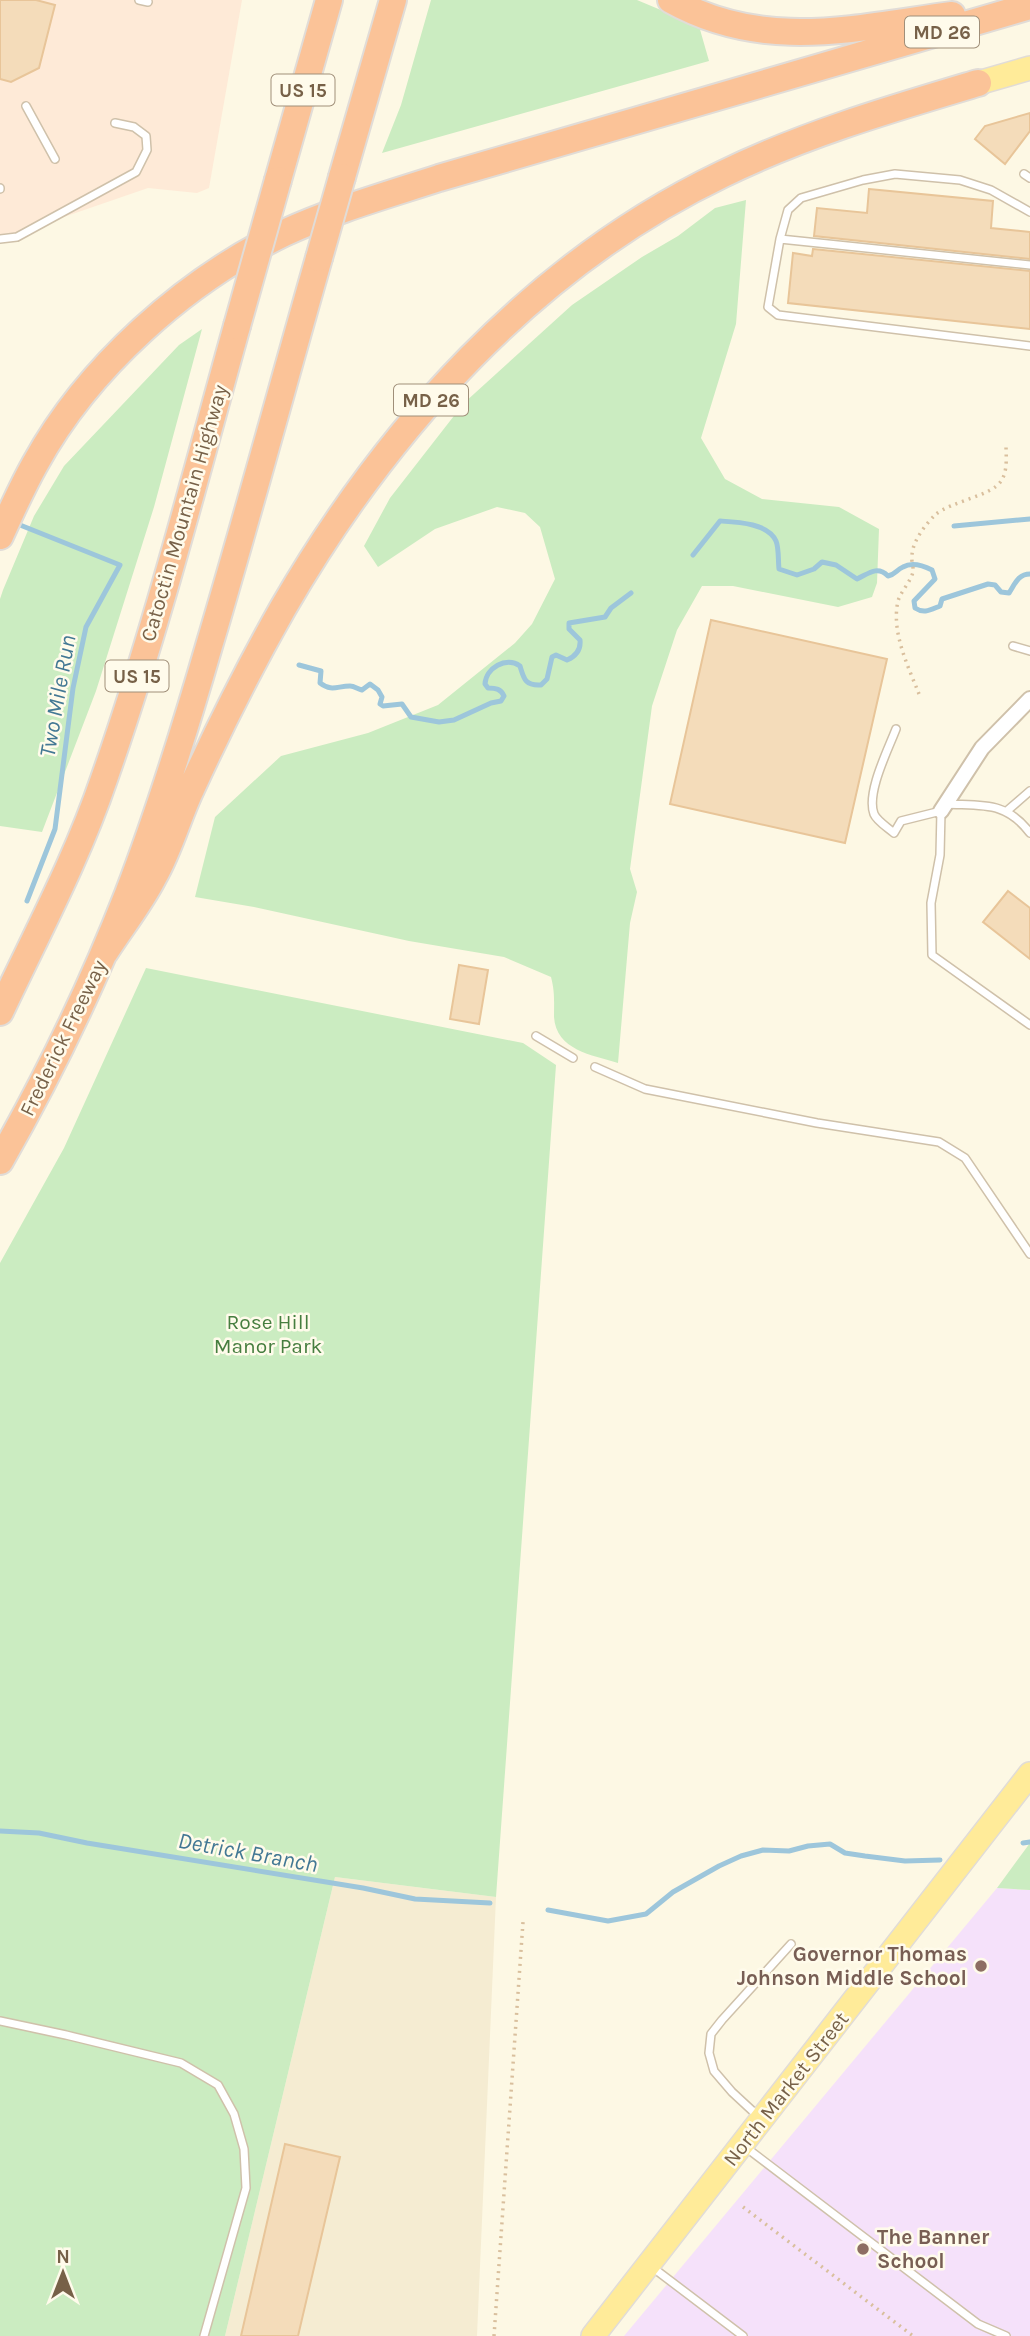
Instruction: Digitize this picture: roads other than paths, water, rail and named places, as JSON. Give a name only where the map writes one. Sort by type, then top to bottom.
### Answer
[{"type":"highway","name":"Catoctin Mountain Highway","points":[[0,1012],[63,879],[104,781],[178,538],[329,0]]},
{"type":"highway","name":"US 15","points":[[104,952],[129,892],[194,697],[393,0]]},
{"type":"highway","points":[[671,0],[712,17],[746,27],[802,33],[1030,6]]},
{"type":"highway","name":"MD 26","points":[[0,536],[36,462],[84,393],[112,361],[174,303],[209,277],[285,233],[362,202],[439,178],[1030,6]]},
{"type":"highway","name":"MD 26","points":[[104,952],[155,876],[191,788],[283,608],[313,559],[422,409],[494,334],[539,294],[629,227],[719,175],[827,130],[978,83]]},
{"type":"highway","name":"Frederick Freeway","points":[[0,1161],[37,1095],[104,952]]},
{"type":"main road","name":"MD 26","points":[[978,83],[1030,68]]},
{"type":"main road","name":"North Market Street","points":[[593,2336],[1030,1774]]},
{"type":"street","points":[[943,808],[982,748],[1030,699]]},
{"type":"lane","points":[[139,0],[148,2]]},
{"type":"lane","points":[[26,106],[55,159]]},
{"type":"lane","points":[[0,239],[17,237],[136,172],[147,150],[146,136],[134,127],[115,124]]},
{"type":"lane","points":[[1030,212],[991,190],[960,180],[895,174],[863,180],[802,198],[788,210],[779,239],[768,307],[778,315],[1030,346]]},
{"type":"lane","points":[[779,239],[1030,265]]},
{"type":"lane","points":[[1013,646],[1030,651]]},
{"type":"lane","points":[[896,729],[876,783],[872,805],[875,817],[894,833],[901,821],[943,808],[986,806],[1008,810],[1030,833]]},
{"type":"lane","points":[[1008,810],[1030,791]]},
{"type":"lane","points":[[943,808],[940,855],[931,903],[932,955],[1030,1025]]},
{"type":"lane","points":[[536,1036],[573,1058]]},
{"type":"lane","points":[[595,1067],[645,1088],[817,1122],[939,1142],[965,1158],[1030,1254]]},
{"type":"lane","points":[[762,2120],[714,2071],[709,2053],[711,2034],[791,1944]]},
{"type":"lane","points":[[0,2021],[181,2063],[218,2085],[234,2114],[241,2137],[246,2188],[204,2336]]},
{"type":"lane","points":[[743,2146],[978,2324],[1006,2336]]},
{"type":"lane","points":[[649,2265],[743,2336]]},
{"type":"waterway","points":[[954,526],[1030,519]]},
{"type":"waterway","name":"Two Mile Run","points":[[693,555],[720,521],[766,530],[776,541],[779,569],[797,575],[814,569],[822,562],[836,565],[857,579],[876,571],[888,576],[910,565],[922,566],[932,570],[935,579],[914,601],[915,608],[924,611],[940,606],[942,599],[988,584],[995,585],[1001,592],[1009,593],[1020,578],[1030,574]]},
{"type":"waterway","name":"Two Mile Run","points":[[20,525],[120,565],[86,627],[73,688],[55,829],[27,901]]},
{"type":"waterway","name":"Two Mile Run","points":[[299,665],[321,671],[320,683],[328,687],[350,686],[362,690],[370,684],[382,697],[380,704],[402,704],[411,717],[439,722],[454,720],[501,701],[504,696],[501,692],[488,688],[485,684],[489,673],[498,665],[515,663],[520,666],[528,683],[541,685],[547,679],[552,657],[556,655],[567,660],[579,650],[580,640],[569,629],[569,623],[605,617],[611,608],[631,593]]},
{"type":"waterway","name":"Detrick Branch","points":[[0,1831],[39,1833],[415,1899],[490,1903]]},
{"type":"waterway","points":[[1023,1843],[1030,1842]]},
{"type":"waterway","points":[[548,1910],[608,1921],[646,1914],[673,1892],[719,1866],[763,1850],[789,1851],[830,1844],[845,1853],[865,1856],[905,1861],[940,1860]]},
{"type":"place","name":"Governor Thomas Johnson Middle School","points":[[981,1966]]},
{"type":"place","name":"The Banner School","points":[[863,2249]]},
{"type":"park label","name":"Rose Hill Manor Park","points":[[268,1334]]}]
